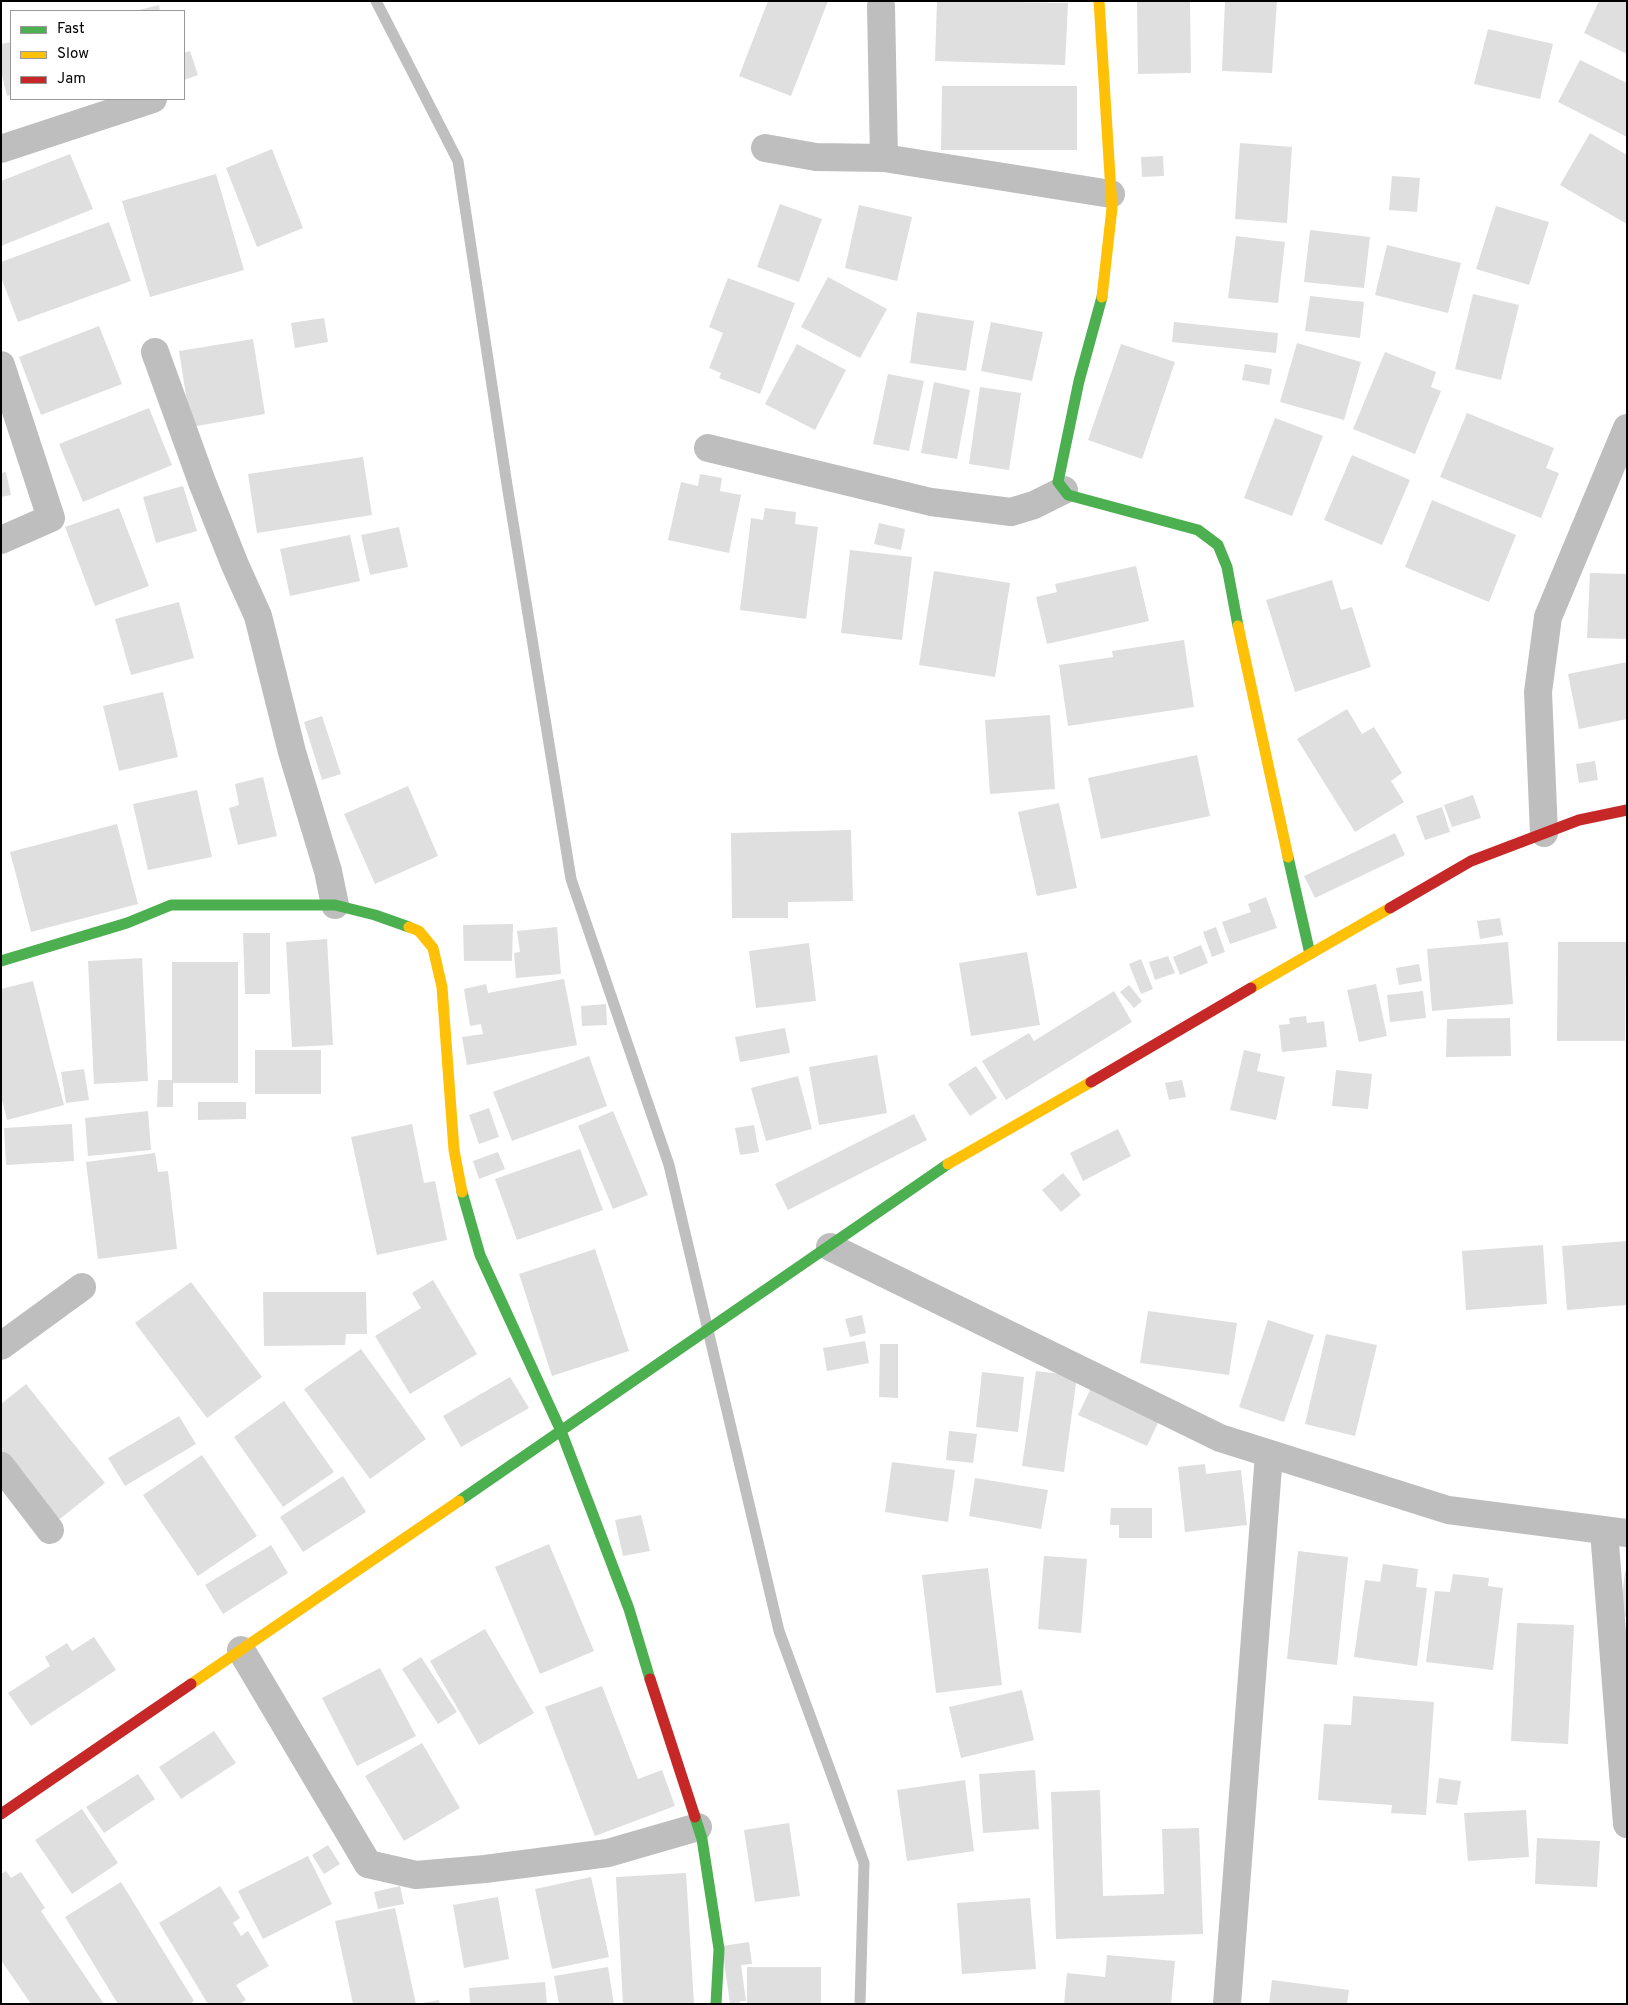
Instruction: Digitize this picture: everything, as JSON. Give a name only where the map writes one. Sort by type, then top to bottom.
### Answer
[{"type":"street","points":[[1099,1],[1112,208],[1102,301],[1079,381],[1058,482],[1068,495],[1198,530],[1218,545],[1227,567],[1245,663],[1310,954]]},
{"type":"street","points":[[882,6],[884,158]]},
{"type":"street","points":[[1,149],[150,100]]},
{"type":"street","points":[[765,148],[816,157],[884,158],[1111,194]]},
{"type":"street","points":[[155,352],[202,482],[235,565],[258,616],[292,752],[328,871],[335,905]]},
{"type":"street","points":[[1,365],[51,518],[1,540]]},
{"type":"street","points":[[1544,833],[1538,692],[1548,617],[1627,428]]},
{"type":"street","points":[[708,448],[931,502],[1010,512],[1034,505],[1064,490]]},
{"type":"street","points":[[1,1814],[830,1247],[938,1170],[1470,861],[1579,820],[1627,810]]},
{"type":"street","points":[[1,961],[127,923],[171,905],[335,905],[375,915],[418,931],[433,948],[442,987],[454,1150],[461,1187],[480,1255],[561,1431],[629,1609],[654,1694],[702,1839],[719,1950],[716,2004]]},
{"type":"street","points":[[830,1247],[1220,1438],[1448,1510],[1616,1532],[1627,1824]]},
{"type":"street","points":[[1,1346],[82,1287]]},
{"type":"street","points":[[1227,2004],[1269,1454]]},
{"type":"street","points":[[1,1466],[50,1530]]},
{"type":"street","points":[[241,1650],[368,1864],[416,1876],[485,1869],[608,1853],[698,1827]]},
{"type":"building","points":[[768,1],[828,1],[791,96],[739,76]]},
{"type":"building","points":[[937,1],[1068,3],[1065,65],[935,61]]},
{"type":"building","points":[[1137,1],[1190,1],[1191,73],[1138,74]]},
{"type":"building","points":[[1225,1],[1277,1],[1272,73],[1222,71]]},
{"type":"building","points":[[1599,1],[1627,1],[1627,54],[1584,33]]},
{"type":"building","points":[[159,5],[160,10],[139,10]]},
{"type":"building","points":[[1488,29],[1553,44],[1540,99],[1474,84]]},
{"type":"building","points":[[10,42],[10,95],[7,96],[1,71],[1,44]]},
{"type":"building","points":[[190,51],[198,75],[185,80],[185,53]]},
{"type":"building","points":[[1580,60],[1627,83],[1627,137],[1558,102]]},
{"type":"building","points":[[942,86],[1077,86],[1077,150],[941,150]]},
{"type":"building","points":[[1590,133],[1627,155],[1627,224],[1560,185]]},
{"type":"building","points":[[1240,143],[1292,147],[1287,223],[1235,219]]},
{"type":"building","points":[[272,149],[303,228],[257,247],[226,168]]},
{"type":"building","points":[[70,154],[93,209],[1,246],[1,181]]},
{"type":"building","points":[[1163,156],[1164,176],[1142,177],[1141,157]]},
{"type":"building","points":[[216,174],[244,270],[150,297],[122,201]]},
{"type":"building","points":[[1392,176],[1420,178],[1417,212],[1389,210]]},
{"type":"building","points":[[780,204],[822,219],[799,282],[757,267]]},
{"type":"building","points":[[859,205],[912,217],[897,281],[845,268]]},
{"type":"building","points":[[1496,206],[1549,222],[1529,285],[1476,269]]},
{"type":"building","points":[[109,222],[131,281],[18,322],[1,277],[1,262]]},
{"type":"building","points":[[1310,230],[1370,237],[1364,288],[1304,282]]},
{"type":"building","points":[[1236,236],[1285,242],[1278,303],[1228,298]]},
{"type":"building","points":[[1387,245],[1461,263],[1448,313],[1375,295]]},
{"type":"building","points":[[828,277],[887,309],[860,358],[801,327]]},
{"type":"building","points":[[728,278],[795,303],[760,394],[719,378],[721,373],[709,368],[723,333],[709,327]]},
{"type":"building","points":[[1473,294],[1519,305],[1501,380],[1455,369]]},
{"type":"building","points":[[1310,296],[1364,302],[1360,338],[1305,331]]},
{"type":"building","points":[[917,312],[974,321],[966,371],[910,363]]},
{"type":"building","points":[[324,318],[328,342],[295,348],[291,323]]},
{"type":"building","points":[[991,322],[1043,332],[1032,381],[981,371]]},
{"type":"building","points":[[1174,322],[1278,333],[1276,353],[1172,342]]},
{"type":"building","points":[[99,326],[122,384],[41,415],[19,357]]},
{"type":"building","points":[[253,339],[265,414],[191,427],[179,351]]},
{"type":"building","points":[[1297,343],[1361,362],[1344,420],[1280,402]]},
{"type":"building","points":[[797,344],[846,370],[815,430],[765,404]]},
{"type":"building","points":[[1121,344],[1175,362],[1142,459],[1088,440]]},
{"type":"building","points":[[1385,352],[1436,372],[1431,387],[1441,391],[1415,454],[1353,429]]},
{"type":"building","points":[[1245,364],[1272,369],[1269,385],[1242,380]]},
{"type":"building","points":[[888,374],[924,381],[909,451],[873,444]]},
{"type":"building","points":[[934,382],[970,390],[957,459],[921,453]]},
{"type":"building","points":[[980,387],[1021,393],[1009,470],[969,464]]},
{"type":"building","points":[[149,408],[172,465],[83,502],[59,444]]},
{"type":"building","points":[[1467,413],[1554,448],[1546,468],[1559,473],[1541,518],[1440,477]]},
{"type":"building","points":[[1275,418],[1323,436],[1292,516],[1244,498]]},
{"type":"building","points":[[1352,455],[1410,480],[1382,545],[1324,520]]},
{"type":"building","points":[[363,457],[372,515],[257,533],[248,474]]},
{"type":"building","points":[[6,472],[11,495],[1,497],[1,473]]},
{"type":"building","points":[[700,474],[722,478],[720,491],[741,495],[729,553],[668,540],[681,482],[698,486]]},
{"type":"building","points":[[183,486],[197,531],[156,543],[143,497]]},
{"type":"building","points":[[1432,500],[1516,535],[1489,602],[1405,567]]},
{"type":"building","points":[[119,508],[149,586],[95,606],[65,527]]},
{"type":"building","points":[[765,508],[796,512],[795,524],[818,527],[806,619],[740,610],[751,518],[763,520]]},
{"type":"building","points":[[879,523],[905,529],[901,550],[874,544]]},
{"type":"building","points":[[399,527],[408,567],[370,575],[361,535]]},
{"type":"building","points":[[350,535],[360,581],[290,596],[280,549]]},
{"type":"building","points":[[850,550],[912,557],[902,640],[841,633]]},
{"type":"building","points":[[1136,566],[1149,621],[1047,644],[1036,597],[1057,592],[1055,584]]},
{"type":"building","points":[[934,571],[1010,583],[995,677],[919,665]]},
{"type":"building","points":[[1590,573],[1627,574],[1627,639],[1587,638]]},
{"type":"building","points":[[1332,580],[1341,610],[1352,607],[1371,667],[1295,692],[1266,600]]},
{"type":"building","points":[[179,602],[194,658],[131,675],[115,619]]},
{"type":"building","points":[[1184,640],[1194,707],[1068,726],[1059,665],[1113,657],[1112,651]]},
{"type":"building","points":[[1627,662],[1627,719],[1579,729],[1568,674]]},
{"type":"building","points":[[163,692],[178,757],[119,771],[103,706]]},
{"type":"building","points":[[1347,709],[1362,734],[1374,727],[1402,773],[1391,781],[1404,802],[1355,832],[1297,739]]},
{"type":"building","points":[[1050,715],[1055,789],[990,794],[985,720]]},
{"type":"building","points":[[322,716],[341,774],[322,780],[304,722]]},
{"type":"building","points":[[1197,755],[1210,816],[1101,839],[1088,778]]},
{"type":"building","points":[[1595,761],[1598,780],[1579,783],[1576,764]]},
{"type":"building","points":[[263,777],[277,836],[238,845],[229,808],[239,805],[235,784]]},
{"type":"building","points":[[408,786],[438,856],[375,884],[344,814]]},
{"type":"building","points":[[197,790],[212,857],[148,870],[133,804]]},
{"type":"building","points":[[1473,795],[1481,818],[1452,827],[1444,805]]},
{"type":"building","points":[[1059,803],[1077,888],[1037,896],[1018,812]]},
{"type":"building","points":[[1442,807],[1450,832],[1425,840],[1416,816]]},
{"type":"building","points":[[117,824],[138,904],[31,932],[10,852]]},
{"type":"building","points":[[851,830],[853,901],[788,902],[788,918],[732,918],[731,833]]},
{"type":"building","points":[[1395,833],[1405,855],[1315,898],[1304,876]]},
{"type":"building","points":[[1266,897],[1277,928],[1230,944],[1222,922],[1251,912],[1248,904]]},
{"type":"building","points":[[1500,918],[1503,935],[1480,939],[1477,921]]},
{"type":"building","points":[[513,924],[512,961],[464,961],[463,925]]},
{"type":"building","points":[[557,927],[561,974],[516,978],[514,953],[520,952],[517,931]]},
{"type":"building","points":[[1216,927],[1225,952],[1212,957],[1203,932]]},
{"type":"building","points":[[243,933],[270,933],[270,994],[245,994]]},
{"type":"building","points":[[327,939],[333,1045],[292,1047],[286,942]]},
{"type":"building","points":[[1508,942],[1513,1004],[1432,1011],[1427,949]]},
{"type":"building","points":[[1558,942],[1626,942],[1625,1041],[1557,1041]]},
{"type":"building","points":[[809,943],[816,1001],[756,1008],[749,951]]},
{"type":"building","points":[[1201,945],[1208,963],[1180,975],[1173,957]]},
{"type":"building","points":[[1027,952],[1040,1025],[971,1036],[959,963]]},
{"type":"building","points":[[1168,956],[1175,973],[1155,980],[1149,962]]},
{"type":"building","points":[[142,958],[148,1081],[94,1084],[88,961]]},
{"type":"building","points":[[1141,959],[1153,989],[1141,994],[1129,964]]},
{"type":"building","points":[[172,962],[238,962],[238,1083],[173,1083],[173,1107],[157,1107],[158,1080],[172,1080]]},
{"type":"building","points":[[1419,964],[1422,981],[1399,985],[1396,968]]},
{"type":"building","points":[[564,979],[577,1045],[467,1065],[462,1037],[483,1034],[481,1024],[470,1026],[464,989],[486,984],[488,993]]},
{"type":"building","points":[[33,981],[64,1105],[7,1120],[1,1096],[1,989]]},
{"type":"building","points":[[1376,984],[1387,1036],[1359,1042],[1347,990]]},
{"type":"building","points":[[1129,985],[1142,1001],[1134,1008],[1120,992]]},
{"type":"building","points":[[1114,991],[1132,1022],[1006,1100],[982,1061],[1029,1033],[1034,1041]]},
{"type":"building","points":[[1423,991],[1426,1018],[1390,1022],[1387,995]]},
{"type":"building","points":[[606,1004],[607,1025],[582,1026],[581,1006]]},
{"type":"building","points":[[1306,1016],[1307,1023],[1324,1021],[1327,1047],[1282,1052],[1279,1025],[1290,1024],[1289,1018]]},
{"type":"building","points":[[1510,1018],[1511,1056],[1446,1057],[1447,1019]]},
{"type":"building","points":[[785,1028],[790,1053],[740,1062],[735,1037]]},
{"type":"building","points":[[255,1050],[321,1050],[321,1094],[255,1094]]},
{"type":"building","points":[[1244,1050],[1261,1054],[1257,1071],[1285,1077],[1276,1120],[1230,1110]]},
{"type":"building","points":[[877,1055],[887,1113],[819,1125],[809,1067]]},
{"type":"building","points":[[589,1056],[607,1106],[512,1141],[493,1092]]},
{"type":"building","points":[[976,1066],[997,1098],[970,1116],[948,1084]]},
{"type":"building","points":[[84,1069],[89,1100],[66,1103],[61,1072]]},
{"type":"building","points":[[1336,1070],[1372,1074],[1368,1109],[1332,1106]]},
{"type":"building","points":[[798,1076],[812,1129],[766,1141],[751,1088]]},
{"type":"building","points":[[1182,1080],[1186,1097],[1169,1100],[1165,1083]]},
{"type":"building","points":[[198,1102],[246,1102],[246,1119],[198,1120]]},
{"type":"building","points":[[489,1108],[499,1137],[479,1144],[469,1115]]},
{"type":"building","points":[[148,1111],[151,1150],[88,1156],[85,1118]]},
{"type":"building","points":[[613,1111],[648,1195],[613,1209],[578,1126]]},
{"type":"building","points":[[914,1114],[927,1140],[788,1210],[775,1184]]},
{"type":"building","points":[[72,1124],[74,1161],[6,1165],[4,1128]]},
{"type":"building","points":[[412,1124],[424,1183],[435,1181],[447,1240],[377,1255],[351,1137]]},
{"type":"building","points":[[754,1125],[759,1152],[740,1155],[735,1128]]},
{"type":"building","points":[[1118,1129],[1131,1156],[1083,1181],[1070,1153]]},
{"type":"building","points":[[580,1149],[603,1210],[517,1240],[495,1179]]},
{"type":"building","points":[[498,1152],[505,1169],[479,1179],[473,1161]]},
{"type":"building","points":[[155,1153],[158,1172],[168,1171],[177,1249],[98,1259],[86,1162]]},
{"type":"building","points":[[1063,1173],[1081,1195],[1061,1212],[1042,1190]]},
{"type":"building","points":[[1627,1241],[1627,1305],[1567,1310],[1562,1246]]},
{"type":"building","points":[[1543,1245],[1547,1304],[1466,1310],[1462,1251]]},
{"type":"building","points":[[595,1249],[629,1351],[552,1376],[519,1274]]},
{"type":"building","points":[[433,1280],[477,1354],[410,1394],[375,1336],[421,1308],[412,1293]]},
{"type":"building","points":[[191,1282],[262,1377],[207,1418],[135,1323]]},
{"type":"building","points":[[263,1292],[366,1292],[367,1334],[346,1334],[345,1345],[264,1346]]},
{"type":"building","points":[[1148,1311],[1237,1323],[1229,1375],[1140,1363]]},
{"type":"building","points":[[862,1315],[866,1333],[850,1337],[845,1319]]},
{"type":"building","points":[[1268,1320],[1314,1335],[1284,1422],[1239,1407]]},
{"type":"building","points":[[1326,1334],[1377,1345],[1355,1436],[1305,1424]]},
{"type":"building","points":[[865,1341],[869,1363],[827,1371],[823,1348]]},
{"type":"building","points":[[880,1344],[898,1344],[898,1398],[879,1397]]},
{"type":"building","points":[[361,1349],[426,1439],[370,1479],[304,1389]]},
{"type":"building","points":[[1036,1371],[1077,1376],[1064,1472],[1022,1466]]},
{"type":"building","points":[[982,1372],[1024,1377],[1018,1432],[976,1427]]},
{"type":"building","points":[[510,1377],[529,1408],[461,1447],[443,1416]]},
{"type":"building","points":[[26,1384],[105,1483],[56,1522],[1,1454],[1,1404]]},
{"type":"building","points":[[1091,1388],[1160,1419],[1147,1446],[1078,1415]]},
{"type":"building","points":[[284,1401],[334,1472],[283,1507],[234,1437]]},
{"type":"building","points":[[179,1416],[196,1444],[125,1486],[108,1458]]},
{"type":"building","points":[[949,1431],[977,1434],[973,1463],[946,1460]]},
{"type":"building","points":[[202,1455],[257,1536],[198,1576],[143,1495]]},
{"type":"building","points":[[892,1462],[955,1470],[948,1522],[885,1512]]},
{"type":"building","points":[[1205,1464],[1206,1474],[1241,1470],[1247,1525],[1185,1532],[1178,1467]]},
{"type":"building","points":[[343,1476],[366,1512],[303,1552],[280,1517]]},
{"type":"building","points":[[975,1478],[1048,1490],[1041,1529],[969,1516]]},
{"type":"building","points":[[1111,1508],[1152,1508],[1152,1538],[1119,1538],[1119,1525],[1110,1525]]},
{"type":"building","points":[[641,1515],[650,1551],[623,1556],[615,1520]]},
{"type":"building","points":[[549,1544],[594,1651],[540,1674],[495,1567]]},
{"type":"building","points":[[271,1545],[288,1573],[223,1614],[205,1585]]},
{"type":"building","points":[[1298,1551],[1348,1557],[1337,1665],[1287,1659]]},
{"type":"building","points":[[1044,1556],[1087,1559],[1081,1633],[1038,1629]]},
{"type":"building","points":[[1383,1564],[1418,1569],[1416,1587],[1427,1588],[1417,1666],[1354,1657],[1365,1580],[1380,1582]]},
{"type":"building","points":[[988,1568],[1002,1685],[936,1693],[922,1575]]},
{"type":"building","points":[[1625,1571],[1627,1571],[1627,1617],[1620,1617]]},
{"type":"building","points":[[1453,1574],[1489,1578],[1488,1586],[1503,1588],[1493,1670],[1426,1662],[1435,1591],[1450,1592]]},
{"type":"building","points":[[1517,1623],[1574,1625],[1568,1744],[1511,1741]]},
{"type":"building","points":[[485,1629],[534,1713],[479,1745],[430,1661]]},
{"type":"building","points":[[94,1637],[116,1670],[31,1726],[8,1693],[50,1666],[45,1657],[67,1643],[72,1651]]},
{"type":"building","points":[[421,1657],[457,1712],[438,1724],[402,1669]]},
{"type":"building","points":[[380,1668],[416,1736],[357,1766],[322,1698]]},
{"type":"building","points":[[602,1686],[638,1779],[662,1770],[675,1806],[595,1836],[545,1707]]},
{"type":"building","points":[[1022,1690],[1034,1740],[961,1758],[949,1707]]},
{"type":"building","points":[[1353,1696],[1434,1702],[1426,1815],[1391,1813],[1392,1805],[1318,1800],[1324,1724],[1351,1725]]},
{"type":"building","points":[[214,1731],[236,1763],[181,1799],[159,1767]]},
{"type":"building","points":[[422,1743],[460,1808],[404,1841],[365,1776]]},
{"type":"building","points":[[1035,1770],[1039,1829],[983,1833],[979,1774]]},
{"type":"building","points":[[138,1774],[155,1799],[104,1833],[86,1807]]},
{"type":"building","points":[[1439,1778],[1461,1781],[1457,1805],[1436,1803]]},
{"type":"building","points":[[965,1780],[974,1851],[907,1861],[897,1790]]},
{"type":"building","points":[[1100,1790],[1103,1896],[1164,1894],[1162,1829],[1199,1828],[1203,1934],[1056,1939],[1051,1792]]},
{"type":"building","points":[[82,1809],[118,1863],[72,1894],[35,1840]]},
{"type":"building","points":[[1526,1810],[1529,1857],[1468,1861],[1464,1813]]},
{"type":"building","points":[[789,1823],[800,1896],[755,1902],[744,1830]]},
{"type":"building","points":[[1537,1838],[1600,1841],[1597,1887],[1535,1884]]},
{"type":"building","points":[[328,1845],[340,1864],[324,1874],[312,1855]]},
{"type":"building","points":[[308,1856],[332,1904],[263,1939],[238,1891]]},
{"type":"building","points":[[6,1871],[11,1878],[21,1872],[45,1908],[41,1911],[104,2004],[31,2004],[1,1960],[1,1874]]},
{"type":"building","points":[[686,1873],[694,2004],[623,2004],[616,1877]]},
{"type":"building","points":[[591,1877],[609,1957],[552,1969],[535,1889]]},
{"type":"building","points":[[121,1882],[194,2001],[190,2004],[118,2004],[65,1917]]},
{"type":"building","points":[[220,1886],[240,1918],[233,1923],[241,1936],[248,1931],[269,1966],[236,1985],[246,2000],[240,2004],[208,2004],[159,1923]]},
{"type":"building","points":[[400,1886],[404,1904],[378,1909],[374,1892]]},
{"type":"building","points":[[498,1897],[509,1959],[464,1968],[453,1905]]},
{"type":"building","points":[[1030,1898],[1036,1969],[962,1974],[957,1903]]},
{"type":"building","points":[[395,1908],[416,2004],[353,2004],[335,1921]]},
{"type":"building","points":[[749,1942],[752,1964],[741,1965],[746,2001],[740,2001],[740,2004],[730,2004],[722,1946]]},
{"type":"building","points":[[1107,1955],[1175,1961],[1171,2004],[1064,2004],[1067,1973],[1105,1977]]},
{"type":"building","points":[[608,1967],[614,2004],[559,2004],[554,1976]]},
{"type":"building","points":[[747,1967],[821,1967],[821,2004],[747,2004]]},
{"type":"building","points":[[1272,1980],[1349,1990],[1347,2004],[1269,2004]]},
{"type":"building","points":[[545,1982],[547,2004],[470,2004],[469,1988]]},
{"type":"building","points":[[439,2000],[440,2004],[422,2004],[422,2003]]},
{"type":"waterway","points":[[376,1],[458,161],[507,485],[571,879],[669,1165],[779,1631],[864,1863],[860,2004]]},
{"type":"traffic: fast","points":[[1102,297],[1079,381],[1058,482],[1068,495],[1198,530],[1218,545],[1227,567],[1238,626]]},
{"type":"traffic: fast","points":[[1288,857],[1310,954]]},
{"type":"traffic: fast","points":[[1,961],[127,923],[171,905],[335,905],[375,915],[409,927]]},
{"type":"traffic: fast","points":[[459,1501],[948,1164]]},
{"type":"traffic: fast","points":[[462,1192],[480,1255],[561,1431],[629,1609],[650,1679]]},
{"type":"traffic: fast","points":[[695,1817],[702,1839],[719,1949],[716,2004]]},
{"type":"traffic: slow","points":[[1099,1],[1112,208],[1102,297]]},
{"type":"traffic: slow","points":[[1238,626],[1288,857]]},
{"type":"traffic: slow","points":[[1251,988],[1390,908]]},
{"type":"traffic: slow","points":[[409,927],[419,931],[433,948],[442,987],[454,1150],[462,1192]]},
{"type":"traffic: slow","points":[[948,1164],[1091,1082]]},
{"type":"traffic: slow","points":[[191,1684],[459,1501]]},
{"type":"traffic: jam","points":[[1390,908],[1471,861],[1579,820],[1627,810]]},
{"type":"traffic: jam","points":[[1091,1082],[1251,988]]},
{"type":"traffic: jam","points":[[650,1679],[695,1817]]},
{"type":"traffic: jam","points":[[1,1814],[191,1684]]}]
